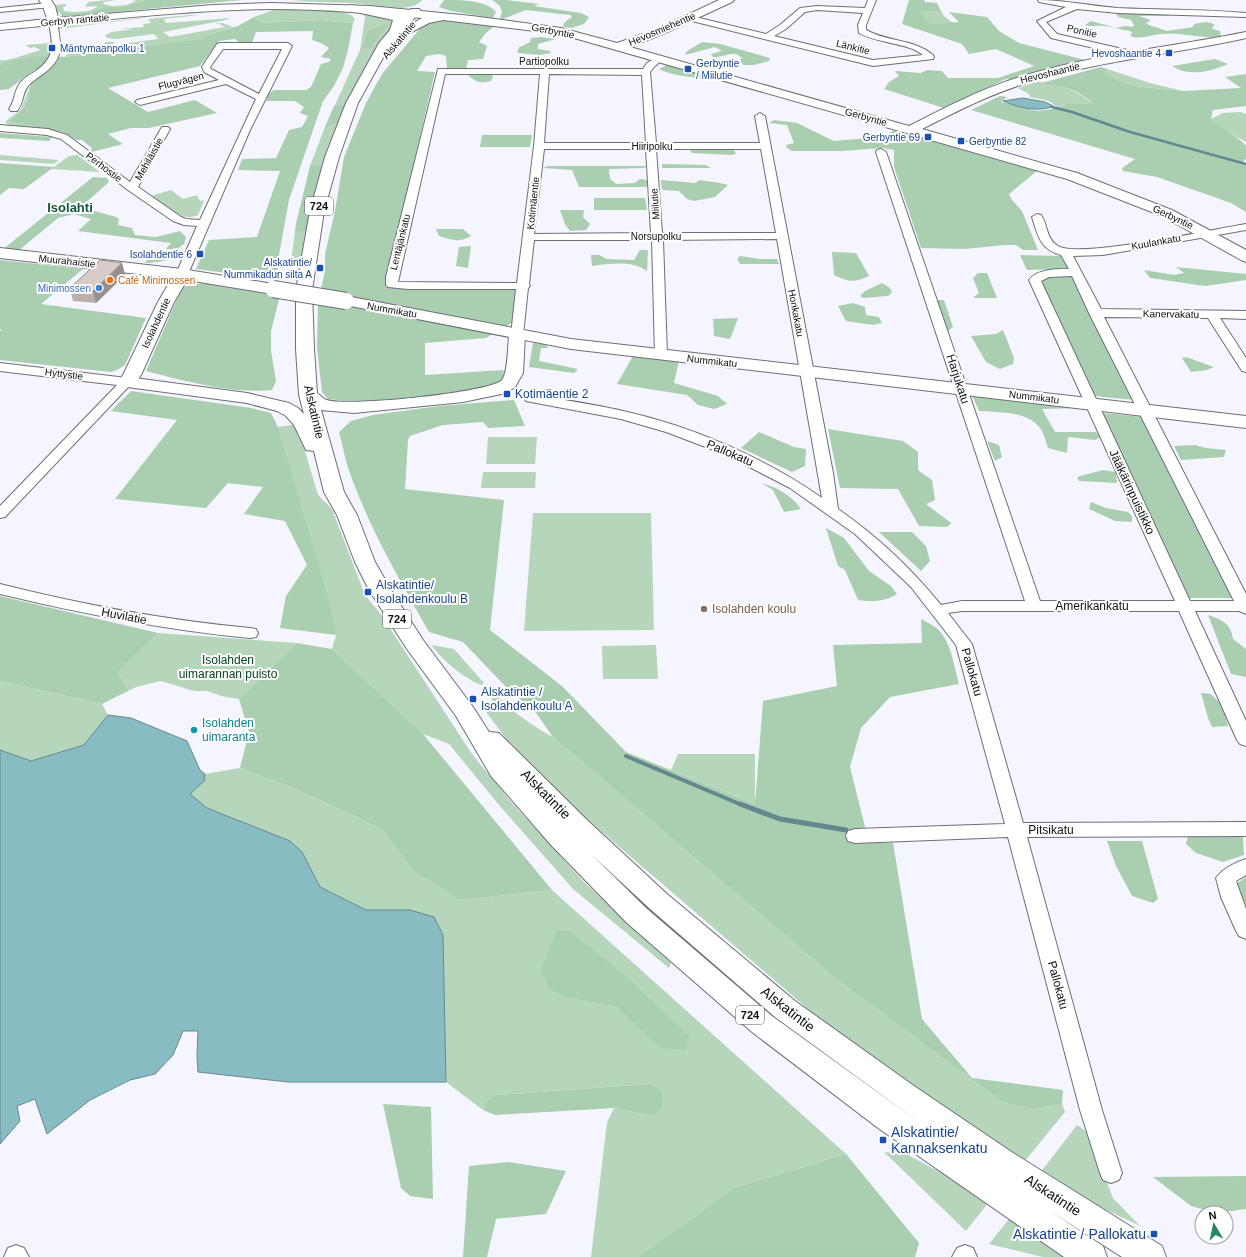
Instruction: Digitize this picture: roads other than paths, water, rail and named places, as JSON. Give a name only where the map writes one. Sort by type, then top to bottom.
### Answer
[{"type":"main road","name":"Hevosmiehentie","points":[[618,47],[692,18],[728,0]]},
{"type":"main road","points":[[46,2],[53,22]]},
{"type":"main road","name":"Gerbyn rantatie","points":[[267,3],[420,10]]},
{"type":"main road","name":"Gerbyn rantatie","points":[[0,27],[267,3],[339,4],[420,10]]},
{"type":"main road","points":[[351,8],[392,15],[399,18],[400,32],[426,20],[448,17]]},
{"type":"main road","name":"Gerbyntie","points":[[420,10],[448,17],[472,19]]},
{"type":"main road","name":"Gerbyntie","points":[[420,10],[472,19],[561,31],[1072,176],[1132,198],[1167,213],[1246,257]]},
{"type":"main road","name":"Alskatintie","points":[[420,10],[400,32],[352,103],[340,136],[317,211],[304,290],[307,385],[334,492],[347,515],[365,562],[397,618],[465,712],[500,770],[560,838],[642,920],[762,1024],[889,1119],[1091,1257]]},
{"type":"main road","name":"Hevoshaantie","points":[[910,130],[956,106],[1004,86],[1058,70],[1137,54],[1246,35]]},
{"type":"main road","name":"Muurahaistie","points":[[0,253],[182,274]]},
{"type":"main road","name":"Nummikatu","points":[[182,274],[394,309],[517,335],[571,344],[1246,422]]},
{"type":"main road","name":"Isolahdentie","points":[[127,382],[132,375],[166,302],[182,274]]},
{"type":"main road","points":[[247,398],[283,395],[307,385],[322,405],[354,408],[463,397],[500,389],[509,383],[514,373],[517,335]]},
{"type":"main road","points":[[127,382],[247,398],[284,407],[292,412],[302,423],[334,492]]},
{"type":"main road","points":[[347,515],[329,444],[329,426],[332,421],[344,415],[380,406]]},
{"type":"main road","name":"Alskatintie","points":[[465,712],[579,827],[658,901],[785,1009],[903,1095],[996,1159],[1150,1257]]},
{"type":"street","name":"Länkitie","points":[[692,18],[873,63],[930,57],[924,51],[873,38],[862,31],[861,29],[872,0]]},
{"type":"street","points":[[1042,0],[1074,7],[1130,11],[1214,12],[1246,15]]},
{"type":"street","points":[[0,10],[46,2]]},
{"type":"street","name":"Ponitie","points":[[1074,7],[1040,21],[1054,36],[1137,54]]},
{"type":"street","points":[[768,36],[783,27],[804,10],[818,8],[867,11]]},
{"type":"street","points":[[14,109],[19,103],[22,87],[26,81],[44,69],[56,55],[57,44],[53,22]]},
{"type":"street","name":"Isolahdentie","points":[[182,274],[203,223],[260,98],[288,46],[220,46],[206,67],[207,70],[260,98]]},
{"type":"street","points":[[646,72],[650,65],[659,59]]},
{"type":"street","name":"Partiopolku","points":[[441,71],[646,72]]},
{"type":"street","name":"Lentäjänkatu","points":[[441,71],[431,119],[392,277],[392,285],[524,286]]},
{"type":"street","name":"Kotimäentie","points":[[517,335],[524,286],[539,146],[545,72]]},
{"type":"street","name":"Miilutie","points":[[646,72],[657,236],[661,355]]},
{"type":"street","name":"Flugvägen","points":[[140,102],[227,81]]},
{"type":"street","name":"Honkakatu","points":[[760,116],[808,372],[831,509]]},
{"type":"street","name":"Perhostie","points":[[0,128],[48,132],[64,137],[132,188],[177,219],[188,222],[203,223]]},
{"type":"street","name":"Mehiläistie","points":[[132,188],[165,129]]},
{"type":"street","name":"Hiiripolku","points":[[539,146],[765,146]]},
{"type":"street","name":"Harjukatu","points":[[882,152],[960,389],[1034,606]]},
{"type":"street","points":[[1037,217],[1049,247],[1056,251],[1066,253],[1095,313],[1246,607]]},
{"type":"street","name":"Kuulankatu","points":[[1066,253],[1103,252],[1246,227]]},
{"type":"street","name":"Norsupolku","points":[[529,237],[782,236]]},
{"type":"street","name":"Jääkärinpuistikko","points":[[1075,273],[1048,274],[1039,277],[1036,280],[1246,740]]},
{"type":"street","name":"Kanervakatu","points":[[1095,313],[1246,314]]},
{"type":"street","points":[[1211,314],[1246,368]]},
{"type":"street","name":"Hyttystie","points":[[0,367],[127,382]]},
{"type":"street","name":"Isolahdentie","points":[[0,514],[127,382]]},
{"type":"street","name":"Pallokatu","points":[[530,398],[623,415],[671,429],[723,449],[767,469],[796,485],[860,531],[885,554],[916,584],[964,644],[1016,830],[1091,1110],[1111,1173]]},
{"type":"street","name":"Huvilatie","points":[[0,589],[137,619],[206,630],[250,633]]},
{"type":"street","name":"Amerikankatu","points":[[938,610],[962,606],[1246,607]]},
{"type":"street","name":"Pitsikatu","points":[[855,836],[1016,830],[1246,829]]},
{"type":"street","points":[[1246,866],[1226,878],[1231,897],[1246,931]]},
{"type":"water","points":[[1023,98],[1045,102],[1053,106],[1035,109],[1021,107],[1003,101]]},
{"type":"water","points":[[108,715],[131,718],[187,741],[200,770],[205,774],[204,781],[190,794],[207,808],[290,841],[302,852],[320,887],[366,910],[410,910],[434,917],[443,935],[446,1082],[288,1082],[198,1072],[198,1031],[183,1031],[173,1055],[155,1074],[130,1080],[90,1100],[47,1134],[35,1099],[17,1106],[20,1121],[0,1144],[0,750],[31,761],[84,745]]},
{"type":"waterway","points":[[1052,107],[1072,112],[1130,132],[1246,164]]},
{"type":"waterway","points":[[626,756],[742,805]]},
{"type":"waterway","points":[[740,804],[780,819],[846,830]]},
{"type":"place","name":"Mäntymaanpolku 1","points":[[52,48]]},
{"type":"place","name":"Hevoshaantie 4","points":[[1169,53]]},
{"type":"place","name":"Gerbyntie / Miilutie","points":[[688,69]]},
{"type":"place","name":"Gerbyntie 69","points":[[928,137]]},
{"type":"place","name":"Gerbyntie 82","points":[[961,141]]},
{"type":"place","name":"Isolahdentie 6","points":[[200,254]]},
{"type":"place","name":"Alskatintie/ Nummikadun silta A","points":[[320,268]]},
{"type":"place","name":"Café Minimossen","points":[[110,280]]},
{"type":"place","name":"Minimossen","points":[[99,288]]},
{"type":"place","name":"Kotimäentie 2","points":[[507,394]]},
{"type":"place","name":"Alskatintie/ Isolahdenkoulu B","points":[[368,592]]},
{"type":"place","name":"Isolahden koulu","points":[[704,609]]},
{"type":"place","name":"Alskatintie / Isolahdenkoulu A","points":[[473,699]]},
{"type":"place","name":"Isolahden uimaranta","points":[[194,730]]},
{"type":"place","name":"Alskatintie/ Kannaksenkatu","points":[[883,1140]]},
{"type":"place","name":"Alskatintie / Pallokatu","points":[[1154,1234]]},
{"type":"district","name":"Isolahti","points":[[70,207]]},
{"type":"park label","name":"Isolahden uimarannan puisto","points":[[228,667]]}]
